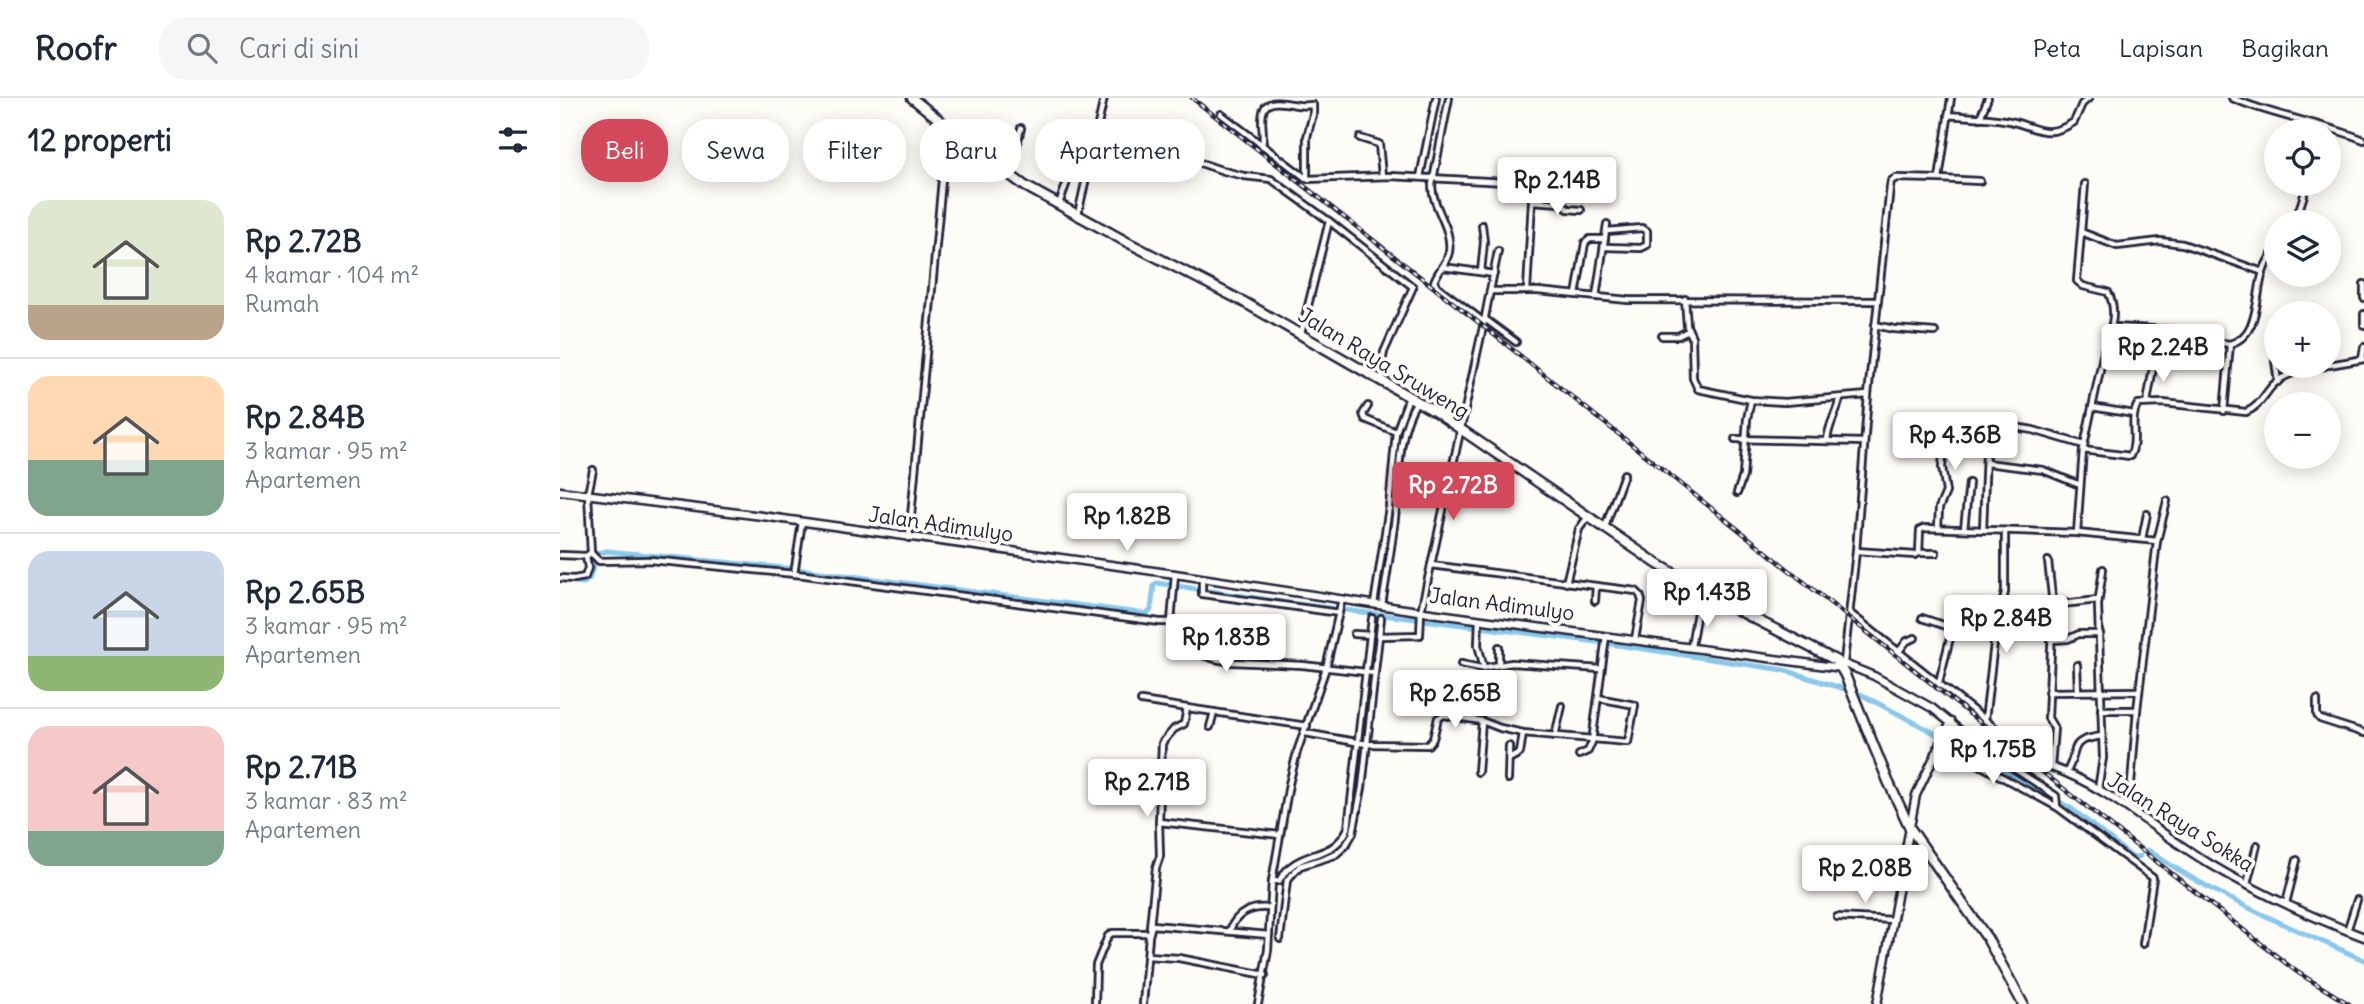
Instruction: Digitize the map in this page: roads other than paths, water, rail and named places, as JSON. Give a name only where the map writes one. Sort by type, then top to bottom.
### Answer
[{"type":"highway","name":"Jalan Raya Sruweng","points":[[915,99],[939,119]]},
{"type":"highway","name":"Jalan Raya Sruweng","points":[[1021,181],[1059,205],[1242,301],[1413,399],[1460,428],[1587,518],[1706,594],[1841,663]]},
{"type":"highway","points":[[1841,663],[1888,781],[1910,828],[1987,938],[2023,1004]]},
{"type":"street","points":[[1099,119],[1104,98]]},
{"type":"street","points":[[1449,98],[1432,193],[1450,241],[1449,254],[1435,278],[1435,285],[1516,342]]},
{"type":"street","points":[[1939,179],[1951,98]]},
{"type":"street","points":[[1980,118],[1987,98]]},
{"type":"street","points":[[1948,115],[2012,121],[2034,130],[2052,131],[2074,122],[2082,104],[2089,98]]},
{"type":"street","points":[[2232,98],[2281,116],[2321,124],[2364,139]]},
{"type":"street","points":[[1262,146],[1263,111],[1266,105],[1279,101],[1300,106],[1313,105],[1314,114],[1307,137],[1307,179]]},
{"type":"street","points":[[1420,177],[1436,101],[1448,105]]},
{"type":"street","points":[[1221,114],[1307,179],[1420,177],[1521,181],[1529,185],[1532,201],[1527,290]]},
{"type":"street","points":[[1360,138],[1379,144],[1382,176]]},
{"type":"street","points":[[1205,165],[1224,172],[1271,179],[1413,287],[1384,352],[1383,382]]},
{"type":"street","points":[[1980,181],[1899,177],[1891,181],[1868,395],[1850,614],[1841,663],[1932,708],[1993,758],[2009,766],[2153,878],[2143,944]]},
{"type":"street","points":[[909,538],[942,182]]},
{"type":"street","points":[[1059,205],[1067,182]]},
{"type":"street","points":[[1078,215],[1085,182]]},
{"type":"street","points":[[2077,533],[2083,447],[2106,342],[2114,327],[2113,306],[2108,292],[2082,286],[2077,281],[2085,184]]},
{"type":"street","points":[[1532,201],[1558,203],[1568,209],[1581,209]]},
{"type":"street","points":[[1301,334],[1329,221]]},
{"type":"street","points":[[1596,297],[1607,224]]},
{"type":"street","points":[[1481,272],[1484,245],[1482,225]]},
{"type":"street","points":[[1605,247],[1641,248],[1647,245],[1647,231],[1642,228],[1606,231]]},
{"type":"street","points":[[2081,232],[2117,246],[2160,242],[2183,244],[2263,272],[2250,327],[2245,336],[2230,344],[2206,341],[2172,330],[2114,327]]},
{"type":"street","points":[[1576,295],[1584,243],[1590,239],[1605,239]]},
{"type":"street","points":[[1379,636],[1420,635],[1420,613],[1498,251]]},
{"type":"street","points":[[1443,267],[1494,274]]},
{"type":"street","points":[[2364,284],[2364,298]]},
{"type":"street","points":[[1490,291],[1527,290],[1628,300],[1877,302]]},
{"type":"street","points":[[1685,299],[1688,331],[1692,337],[1694,383],[1698,389],[1751,400],[1785,402],[1868,395]]},
{"type":"street","points":[[2364,314],[2364,325]]},
{"type":"street","points":[[1875,325],[1935,331]]},
{"type":"street","points":[[1662,336],[1678,336],[1688,331]]},
{"type":"street","points":[[2224,411],[2230,344]]},
{"type":"street","points":[[2341,363],[2363,359],[2364,347]]},
{"type":"street","points":[[2147,402],[2154,362]]},
{"type":"street","points":[[2277,378],[2278,382]]},
{"type":"street","points":[[1937,528],[1939,508],[1945,492],[1943,455],[1948,443],[1957,434],[1959,420],[1963,418],[2033,430],[2083,447],[2130,456],[2133,448],[2134,414],[2138,404],[2147,402],[2240,412],[2252,410],[2278,382],[2286,378]]},
{"type":"street","points":[[1827,441],[1828,429],[1840,398]]},
{"type":"street","points":[[1378,605],[1396,432],[1413,399]]},
{"type":"street","points":[[1378,605],[1396,508],[1403,434],[1413,399]]},
{"type":"street","points":[[1737,493],[1743,476],[1751,400]]},
{"type":"street","points":[[1368,406],[1363,414],[1365,419],[1396,432]]},
{"type":"street","points":[[2092,407],[2134,414]]},
{"type":"street","points":[[1983,530],[1986,463],[1992,423]]},
{"type":"street","points":[[1735,439],[1864,442]]},
{"type":"street","points":[[1986,463],[2043,470],[2080,485]]},
{"type":"street","points":[[560,578],[585,577],[592,556],[588,494],[593,470]]},
{"type":"street","points":[[1604,528],[1624,474]]},
{"type":"street","points":[[1964,529],[1969,483]]},
{"type":"street","name":"Jalan Adimulyo","points":[[560,491],[909,538],[1174,578],[1202,578],[1340,607],[1378,605],[1479,622],[1841,663]]},
{"type":"street","points":[[2129,808],[2137,710],[2157,541],[2167,501]]},
{"type":"street","points":[[1388,507],[1396,508]]},
{"type":"street","points":[[2142,539],[2147,514]]},
{"type":"street","points":[[1566,583],[1579,529],[1587,518]]},
{"type":"street","points":[[794,573],[802,523]]},
{"type":"street","points":[[1919,553],[1920,530],[1937,528],[2077,533],[2157,541]]},
{"type":"street","points":[[1985,720],[1997,628],[2005,592],[2005,531]]},
{"type":"street","points":[[1856,551],[1902,555],[1937,553]]},
{"type":"street","points":[[560,555],[794,573],[1171,622]]},
{"type":"street","points":[[2048,561],[2053,605],[2048,692],[2048,720],[2054,728],[2051,767]]},
{"type":"street","points":[[1432,565],[1633,590],[1640,595],[1641,612],[1635,639]]},
{"type":"street","points":[[2097,790],[2102,769],[2098,600],[2103,569]]},
{"type":"street","points":[[1174,578],[1171,622],[1174,646],[1215,659],[1375,673]]},
{"type":"street","points":[[1202,578],[1201,590],[1255,603],[1340,607],[1326,668],[1293,769],[1272,881],[1265,975],[1258,1004]]},
{"type":"street","points":[[1595,601],[1596,586]]},
{"type":"street","points":[[2053,605],[2098,600]]},
{"type":"street","points":[[1691,646],[1698,606]]},
{"type":"street","points":[[1850,614],[2041,765]]},
{"type":"street","points":[[1280,939],[1282,882],[1295,861],[1327,851],[1345,834],[1350,820],[1372,618]]},
{"type":"street","points":[[1272,881],[1282,882],[1300,866],[1329,858],[1351,838],[1358,818],[1381,618]]},
{"type":"street","points":[[1922,618],[1953,626],[1997,628]]},
{"type":"street","points":[[1479,622],[1478,645],[1484,668]]},
{"type":"street","points":[[1938,685],[1953,626]]},
{"type":"street","points":[[1354,634],[1371,635]]},
{"type":"street","points":[[2051,640],[2068,639],[2080,634],[2100,634]]},
{"type":"street","points":[[1580,755],[1588,751],[1592,740],[1606,637]]},
{"type":"street","points":[[1899,651],[1906,641],[1915,638]]},
{"type":"street","points":[[1499,647],[1499,665]]},
{"type":"street","points":[[1461,664],[1484,668],[1517,663],[1601,669]]},
{"type":"street","points":[[2077,665],[2078,692]]},
{"type":"street","points":[[2048,692],[2139,691]]},
{"type":"street","points":[[1305,733],[1367,744],[1429,744],[1433,739],[1437,718],[1441,715],[1482,721],[1500,729],[1523,733],[1628,742],[1635,707],[1632,704],[1598,698]]},
{"type":"street","points":[[2317,700],[2316,712],[2320,719],[2364,733]]},
{"type":"street","points":[[1140,701],[1307,726]]},
{"type":"street","points":[[1555,736],[1562,706]]},
{"type":"street","points":[[1143,1004],[1156,868],[1160,856],[1162,743],[1174,729],[1184,724],[1187,708]]},
{"type":"street","points":[[2101,710],[2137,710]]},
{"type":"street","points":[[1210,727],[1214,712]]},
{"type":"street","points":[[1478,772],[1482,721]]},
{"type":"street","points":[[1877,1004],[1918,787],[1951,722]]},
{"type":"street","points":[[1509,759],[1520,753],[1523,733]]},
{"type":"street","points":[[2065,774],[2077,745],[2085,738],[2102,736]]},
{"type":"street","points":[[1942,739],[2057,803]]},
{"type":"street","points":[[1508,779],[1509,746]]},
{"type":"street","name":"Jalan Raya Sokka","points":[[2009,766],[2031,763],[2051,767],[2129,808],[2209,864],[2286,903],[2364,937]]},
{"type":"street","points":[[1354,787],[1362,788]]},
{"type":"street","points":[[1159,822],[1280,835]]},
{"type":"street","points":[[1345,834],[1351,838]]},
{"type":"street","points":[[2247,884],[2257,845]]},
{"type":"street","points":[[1327,851],[1329,858]]},
{"type":"street","points":[[2286,903],[2297,860]]},
{"type":"street","points":[[1295,861],[1300,866]]},
{"type":"street","points":[[2347,931],[2357,900]]},
{"type":"street","points":[[1230,930],[1236,920],[1251,909],[1269,908]]},
{"type":"street","points":[[1837,917],[1893,920]]},
{"type":"street","points":[[1095,1004],[1096,965],[1108,936],[1112,933],[1149,930],[1160,924],[1269,935]]},
{"type":"street","points":[[1147,956],[1180,958],[1265,975]]},
{"type":"waterway","points":[[560,580],[584,583],[589,579],[598,553],[607,551],[805,570],[1147,614],[1151,610],[1154,585],[1157,583],[1784,670],[1860,694],[1927,729],[2072,809],[2133,858],[2140,856]]},
{"type":"waterway","points":[[2145,851],[2148,850],[2173,867],[2253,910],[2364,960]]},
{"type":"railway","points":[[1192,98],[2297,972],[2349,1004]]}]
